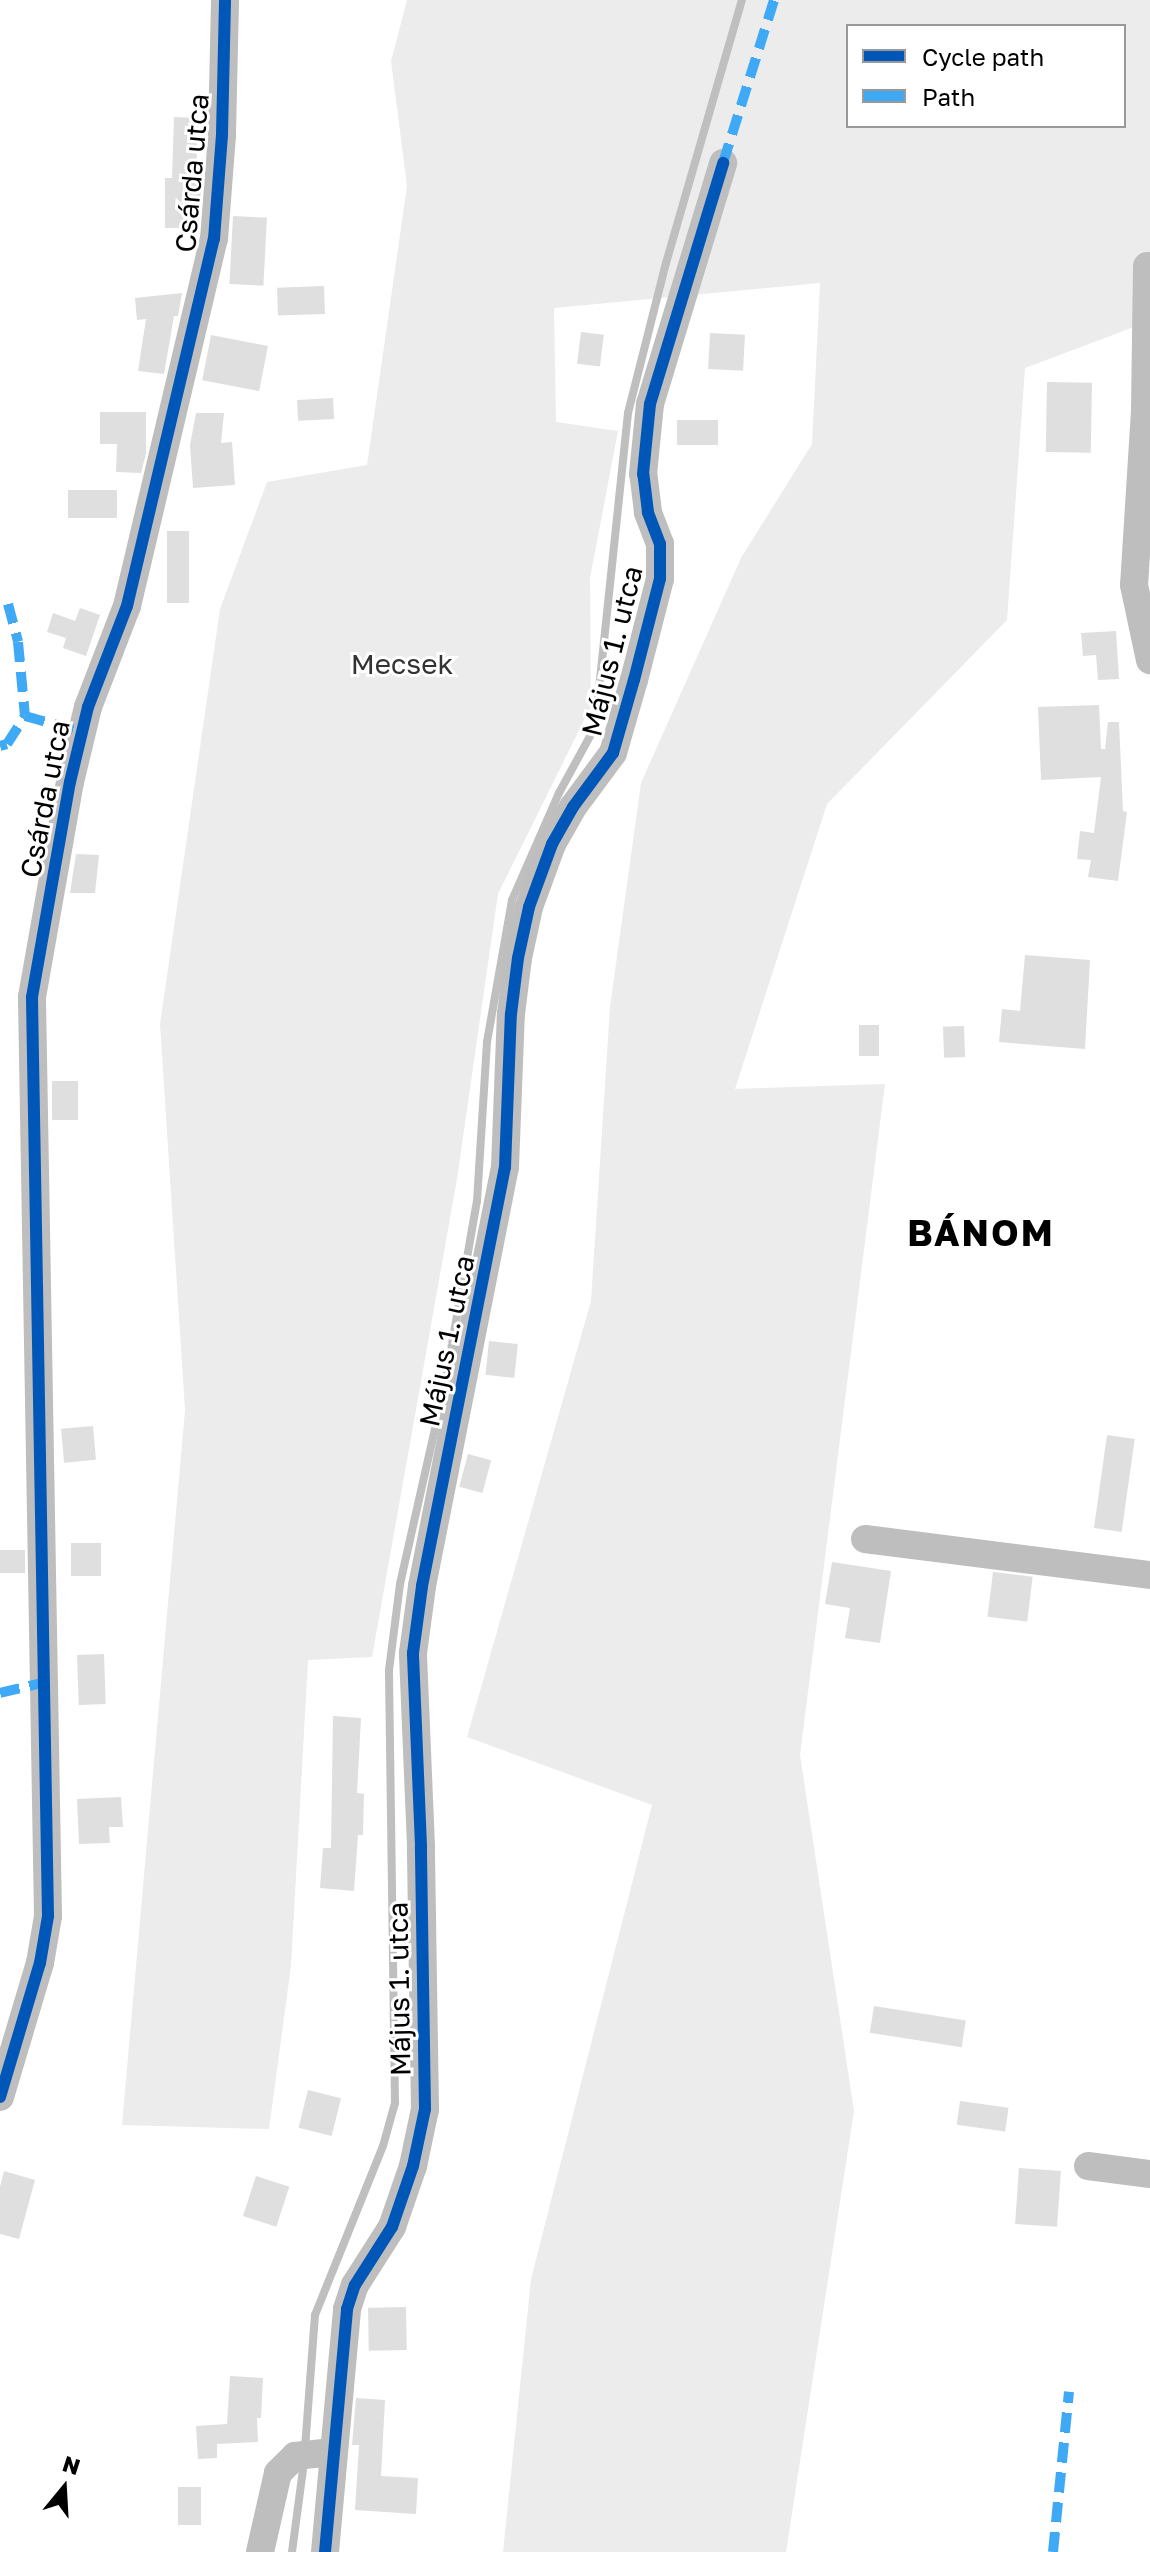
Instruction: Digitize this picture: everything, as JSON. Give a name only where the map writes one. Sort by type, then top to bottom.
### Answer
[{"type":"street","name":"Csárda utca","points":[[0,2097],[36,1978],[48,1916],[32,997],[70,782],[88,707],[127,606],[214,239],[222,134],[225,0]]},
{"type":"street","name":"Május 1. utca","points":[[325,2552],[313,2454],[347,2309],[355,2285],[392,2227],[413,2166],[425,2109],[421,1846],[413,1653],[430,1543],[505,1167],[511,1014],[518,958],[529,907],[552,844],[573,807],[613,753],[660,579],[660,544],[648,512],[643,474],[650,404],[723,163]]},
{"type":"street","points":[[1147,266],[1145,411],[1134,585],[1150,660]]},
{"type":"street","points":[[865,1539],[1150,1575]]},
{"type":"street","points":[[1088,2166],[1150,2174]]},
{"type":"street","points":[[260,2552],[278,2473],[313,2454]]},
{"type":"green space","name":"Mecsek","points":[[407,0],[1150,0],[1150,321],[1025,368],[1007,620],[827,804],[735,1089],[885,1084],[800,1755],[854,2111],[786,2552],[503,2552],[531,2279],[652,1805],[467,1737],[591,1301],[610,1007],[641,783],[741,558],[812,444],[820,283],[554,308],[556,422],[618,431],[590,578],[591,706],[498,894],[457,1179],[372,1657],[308,1660],[291,1966],[269,2129],[122,2125],[185,1410],[160,1024],[220,609],[267,482],[367,465],[407,186],[391,61]]},
{"type":"building","points":[[174,117],[198,118],[196,178],[202,178],[198,228],[165,228],[165,178],[172,178]]},
{"type":"building","points":[[233,216],[267,218],[263,286],[229,284]]},
{"type":"building","points":[[324,286],[325,314],[278,316],[277,288]]},
{"type":"building","points":[[182,293],[178,316],[174,316],[164,374],[138,371],[146,319],[137,320],[135,298]]},
{"type":"building","points":[[581,332],[604,335],[600,367],[577,364]]},
{"type":"building","points":[[710,333],[745,335],[743,371],[708,369]]},
{"type":"building","points":[[211,335],[268,346],[259,391],[202,380]]},
{"type":"building","points":[[1047,382],[1092,383],[1091,453],[1046,452]]},
{"type":"building","points":[[333,398],[334,419],[298,421],[297,400]]},
{"type":"building","points":[[100,412],[146,412],[146,454],[141,473],[116,472],[117,444],[100,444]]},
{"type":"building","points":[[196,413],[224,413],[221,443],[232,442],[235,485],[193,488],[190,445]]},
{"type":"building","points":[[677,420],[718,420],[718,445],[677,445]]},
{"type":"building","points":[[68,490],[117,490],[117,518],[68,518]]},
{"type":"building","points":[[167,531],[189,531],[189,603],[167,603]]},
{"type":"building","points":[[80,608],[100,615],[86,656],[63,648],[66,638],[47,632],[53,613],[75,621]]},
{"type":"building","points":[[1116,631],[1119,679],[1098,680],[1096,655],[1083,656],[1081,633]]},
{"type":"building","points":[[1099,705],[1101,749],[1105,749],[1108,722],[1119,722],[1123,811],[1127,812],[1118,881],[1088,877],[1091,860],[1077,859],[1080,831],[1094,833],[1101,777],[1041,780],[1038,707]]},
{"type":"building","points":[[76,854],[99,855],[95,893],[70,893]]},
{"type":"building","points":[[1025,955],[1090,960],[1085,1049],[999,1042],[1002,1009],[1020,1011]]},
{"type":"building","points":[[859,1025],[879,1025],[879,1056],[859,1056]]},
{"type":"building","points":[[964,1026],[965,1057],[944,1058],[943,1027]]},
{"type":"building","points":[[52,1081],[78,1081],[78,1120],[52,1120]]},
{"type":"building","points":[[489,1341],[518,1344],[514,1378],[485,1375]]},
{"type":"building","points":[[93,1426],[96,1460],[64,1463],[61,1429]]},
{"type":"building","points":[[1107,1435],[1135,1439],[1122,1532],[1094,1528]]},
{"type":"building","points":[[468,1454],[491,1460],[482,1493],[459,1487]]},
{"type":"building","points":[[71,1543],[101,1543],[101,1576],[71,1576]]},
{"type":"building","points":[[0,1550],[25,1550],[25,1573],[0,1573]]},
{"type":"building","points":[[832,1562],[891,1571],[880,1643],[845,1638],[850,1608],[825,1604]]},
{"type":"building","points":[[993,1572],[1033,1577],[1027,1622],[988,1617]]},
{"type":"building","points":[[104,1654],[106,1704],[79,1705],[77,1655]]},
{"type":"building","points":[[333,1716],[361,1718],[357,1793],[364,1794],[363,1835],[358,1835],[354,1891],[320,1888],[323,1848],[331,1848]]},
{"type":"building","points":[[121,1797],[123,1827],[109,1827],[110,1843],[79,1844],[77,1799]]},
{"type":"building","points":[[874,2006],[966,2021],[962,2047],[870,2033]]},
{"type":"building","points":[[308,2090],[341,2098],[332,2136],[299,2128]]},
{"type":"building","points":[[960,2101],[1009,2108],[1005,2132],[957,2125]]},
{"type":"building","points":[[1019,2168],[1061,2171],[1057,2227],[1015,2224]]},
{"type":"building","points":[[4,2171],[35,2180],[19,2239],[0,2234],[0,2187]]},
{"type":"building","points":[[256,2176],[289,2187],[276,2227],[243,2216]]},
{"type":"building","points":[[406,2307],[407,2350],[369,2351],[368,2308]]},
{"type":"building","points":[[230,2376],[263,2378],[261,2418],[257,2418],[258,2442],[217,2444],[217,2458],[198,2459],[196,2426],[227,2424]]},
{"type":"building","points":[[356,2398],[385,2400],[381,2476],[418,2478],[416,2514],[355,2510],[359,2445],[352,2445]]},
{"type":"building","points":[[178,2487],[201,2487],[201,2525],[178,2525]]},
{"type":"waterway","points":[[305,2448],[315,2315],[383,2146],[395,2103],[389,1670],[400,1584],[445,1384],[477,1201],[487,1042],[512,900],[559,793],[595,727],[628,413],[666,263],[742,0]]},
{"type":"waterway","points":[[292,2552],[304,2462]]},
{"type":"marked path","points":[[723,163],[774,0]]},
{"type":"marked path","points":[[8,604],[18,642],[25,716]]},
{"type":"marked path","points":[[0,746],[7,744],[25,716],[82,732]]},
{"type":"marked path","points":[[0,1693],[46,1682]]},
{"type":"marked path","points":[[1053,2552],[1069,2392]]},
{"type":"cycle path","points":[[0,2097],[40,1963],[48,1916],[32,997],[70,782],[88,707],[127,606],[214,239],[222,134],[225,0]]},
{"type":"cycle path","points":[[325,2552],[347,2309],[355,2285],[392,2227],[413,2166],[425,2109],[421,1846],[413,1653],[422,1586],[505,1167],[511,1014],[518,958],[529,907],[552,844],[573,807],[613,753],[634,680],[660,579],[660,544],[648,512],[643,474],[650,404],[723,163]]},
{"type":"district","name":"BÁNOM","points":[[981,1233]]}]
